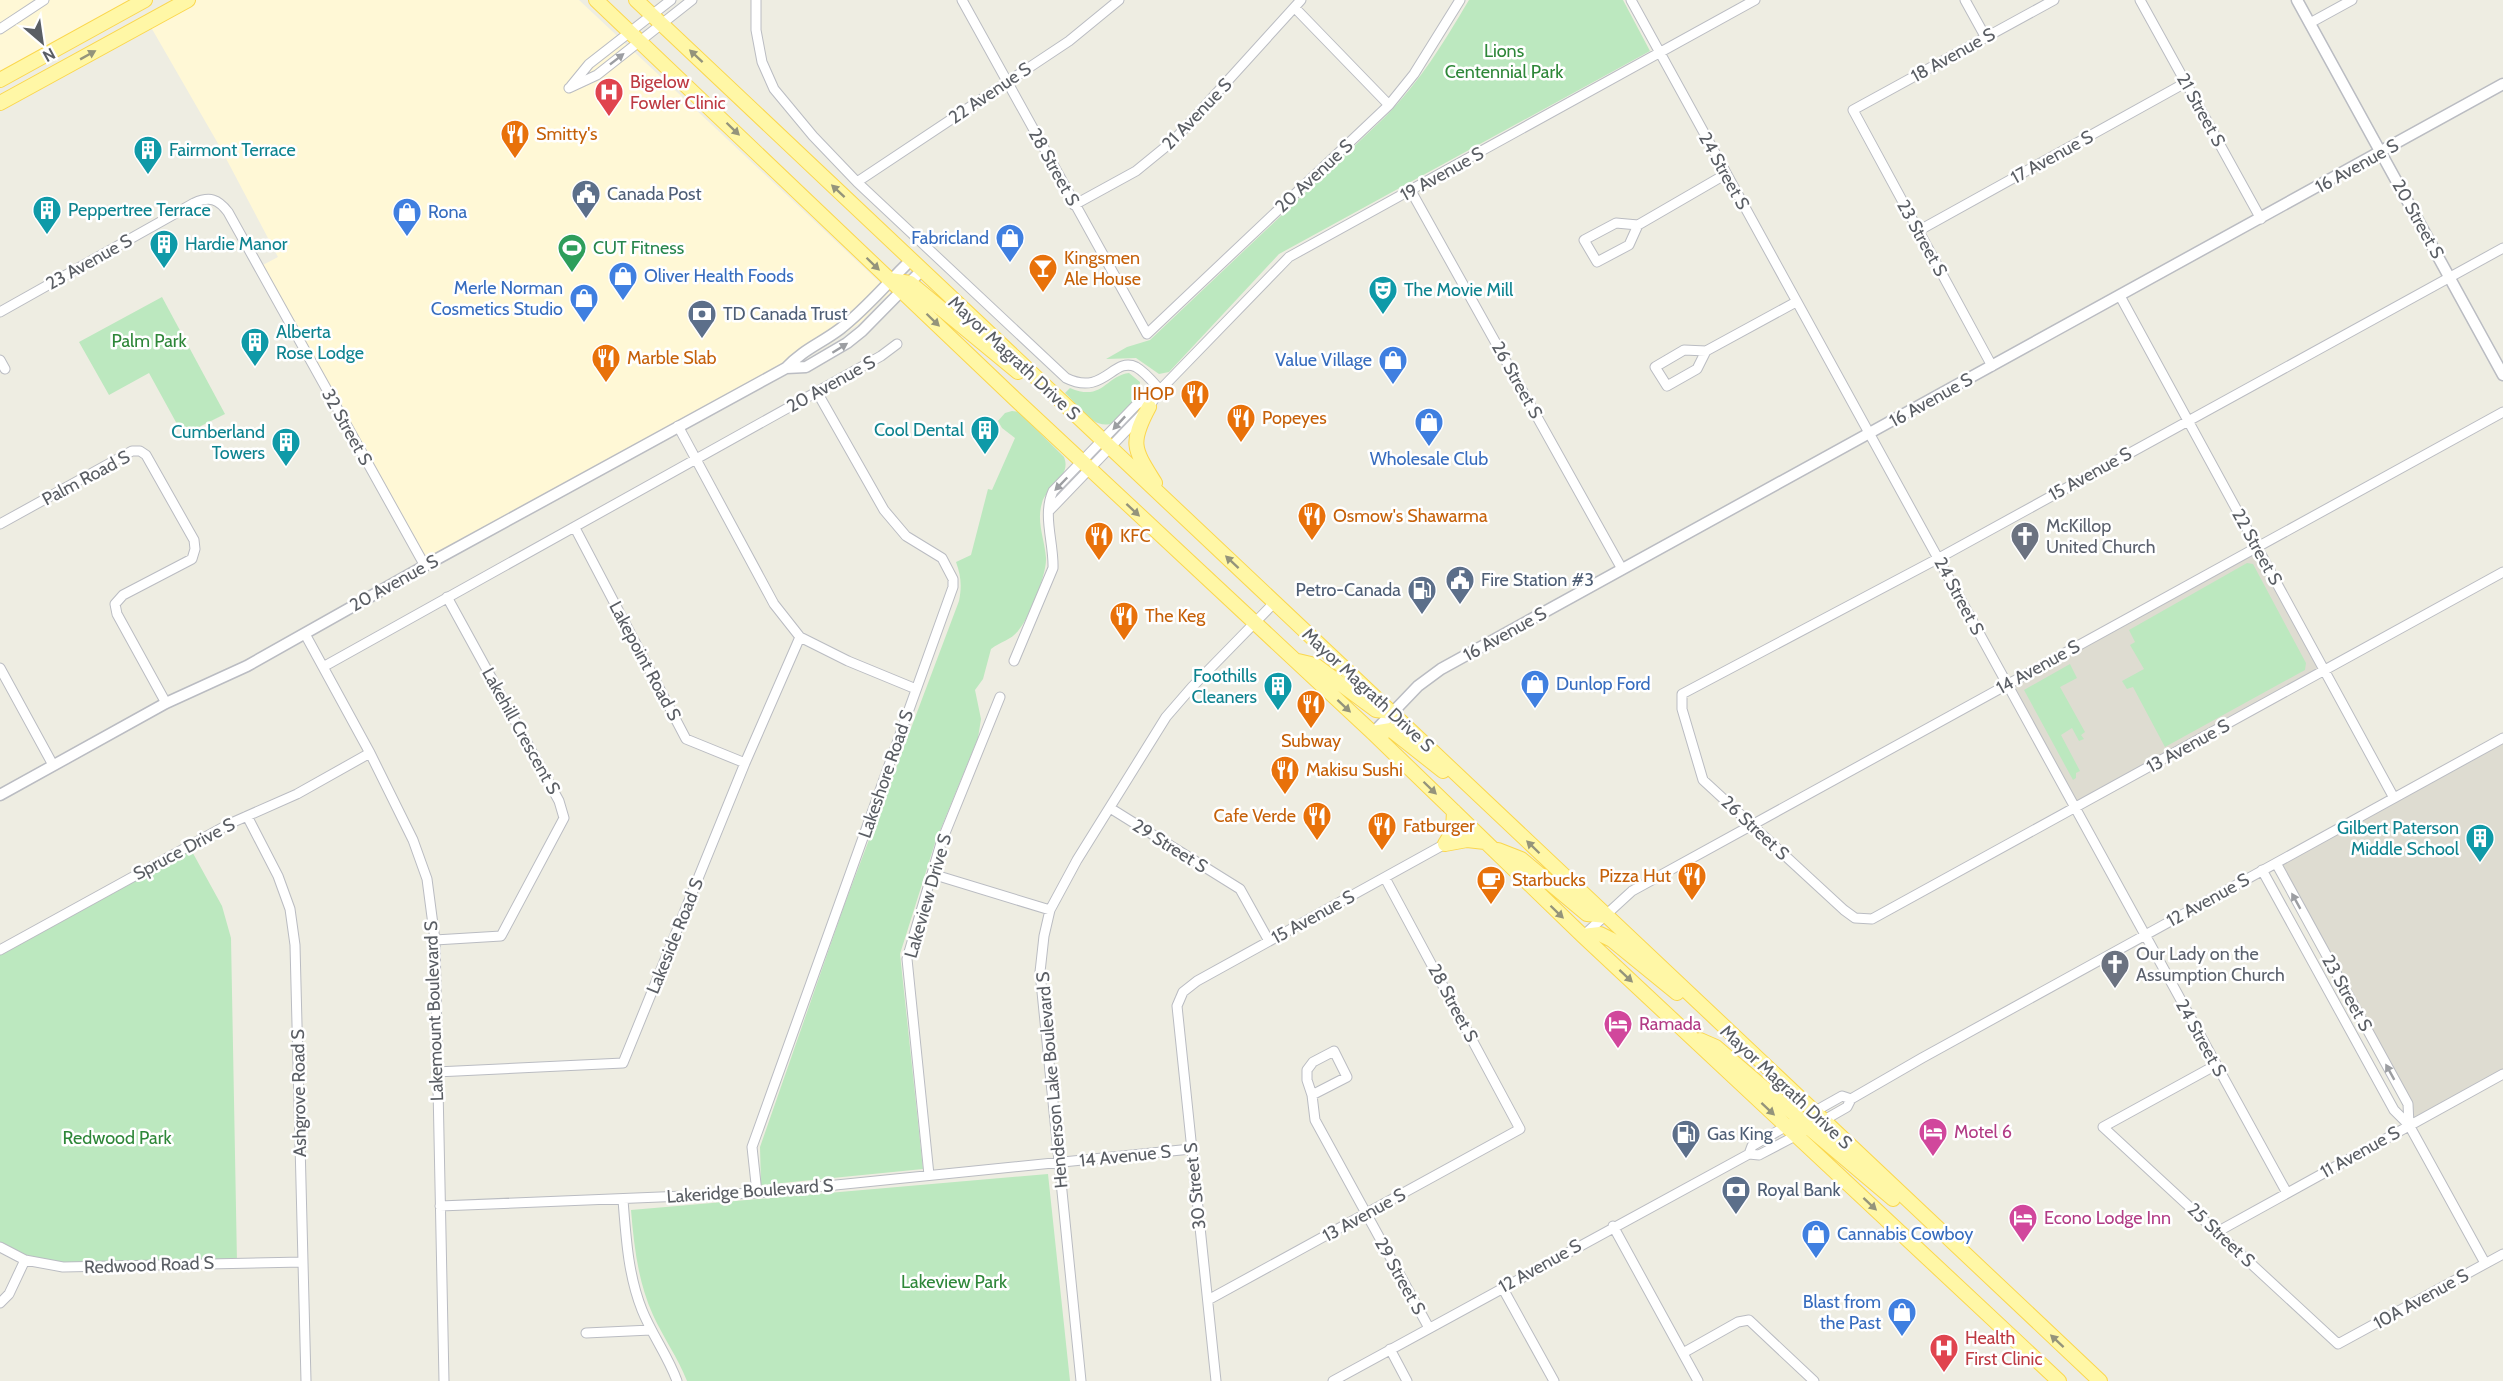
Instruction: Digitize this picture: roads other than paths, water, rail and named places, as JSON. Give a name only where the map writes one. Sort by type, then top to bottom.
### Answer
[{"type":"main road","points":[[0,103],[188,0]]},
{"type":"main road","name":"Mayor Magrath Drive S","points":[[596,0],[890,280],[906,287],[1086,466],[1372,733],[1582,936],[2059,1381]]},
{"type":"main road","name":"Mayor Magrath Drive S","points":[[636,0],[2100,1381]]},
{"type":"main road","points":[[0,80],[141,1]]},
{"type":"main road","points":[[906,287],[1018,372],[1048,388]]},
{"type":"main road","points":[[1149,407],[1137,429],[1136,446],[1138,455],[1166,500]]},
{"type":"main road","points":[[1295,661],[1315,665],[1376,710],[1392,712]]},
{"type":"main road","points":[[1372,733],[1391,730],[1444,772],[1467,783]]},
{"type":"main road","points":[[1445,844],[1453,831],[1454,812]]},
{"type":"main road","points":[[1445,844],[1467,840],[1488,844],[1521,859],[1587,914],[1606,916]]},
{"type":"main road","points":[[1582,936],[1600,934],[1612,940],[1663,983],[1708,1013]]},
{"type":"main road","points":[[1690,1036],[1716,1047],[1920,1224],[1955,1245]]},
{"type":"main road","points":[[1791,1131],[1818,1117]]},
{"type":"street","points":[[0,29],[44,0]]},
{"type":"street","points":[[671,0],[657,19],[640,41],[597,75],[569,88],[589,64],[629,31],[657,19],[692,0]]},
{"type":"street","name":"Mayor Magrath Drive S","points":[[756,0],[756,30],[762,62],[774,89],[813,136],[857,182],[1066,378],[1074,382],[1091,384],[1099,381],[1114,369],[1129,365],[1136,367],[1160,390]]},
{"type":"street","name":"28 Street S","points":[[963,0],[1074,206],[1147,334]]},
{"type":"street","name":"20 Avenue S","points":[[1147,334],[1389,105],[1414,74],[1460,0]]},
{"type":"street","name":"24 Street S","points":[[1631,0],[2286,1193]]},
{"type":"street","name":"19 Avenue S","points":[[1086,466],[1149,407],[1160,390],[1290,257],[1755,0]]},
{"type":"street","points":[[1965,0],[1986,38]]},
{"type":"street","name":"18 Avenue S","points":[[1852,110],[2054,0]]},
{"type":"street","name":"21 Street S","points":[[2140,0],[2261,219]]},
{"type":"street","name":"20 Street S","points":[[2297,0],[2503,375]]},
{"type":"street","points":[[2310,23],[2352,0]]},
{"type":"street","points":[[141,1],[148,22]]},
{"type":"street","name":"22 Avenue S","points":[[857,182],[1069,41],[1115,1]]},
{"type":"street","points":[[1298,4],[1389,105]]},
{"type":"street","name":"21 Avenue S","points":[[1074,206],[1136,171],[1174,140],[1298,4]]},
{"type":"street","name":"17 Avenue S","points":[[1918,231],[2185,82]]},
{"type":"street","name":"16 Avenue S","points":[[1372,733],[1418,686],[1441,669],[2503,84]]},
{"type":"street","name":"23 Street S","points":[[1852,110],[1992,366]]},
{"type":"street","points":[[1638,225],[1629,245],[1597,262],[1584,240],[1616,223],[1638,225],[1726,174]]},
{"type":"street","name":"26 Street S","points":[[1411,191],[1622,569]]},
{"type":"street","name":"23 Avenue S","points":[[0,312],[194,203],[212,198]]},
{"type":"street","name":"32 Street S","points":[[212,198],[219,201],[228,212],[425,566]]},
{"type":"street","name":"15 Avenue S","points":[[1683,701],[1682,694],[1939,558],[2503,248]]},
{"type":"street","name":"20 Avenue S","points":[[0,795],[166,703],[247,666],[786,368],[799,354],[846,324],[911,260]]},
{"type":"street","name":"20 Avenue S","points":[[786,368],[806,367],[847,343],[862,332],[922,270]]},
{"type":"street","name":"22 Street S","points":[[2120,296],[2394,798]]},
{"type":"street","points":[[1706,351],[1697,369],[1666,386],[1655,367],[1684,350],[1706,351],[1796,302]]},
{"type":"street","name":"20 Avenue S","points":[[323,667],[881,356],[897,344]]},
{"type":"street","points":[[0,360],[5,369]]},
{"type":"street","name":"19 Avenue S","points":[[1106,445],[1136,405],[1160,390]]},
{"type":"street","name":"Lakeshore Road S","points":[[757,1193],[752,1147],[953,587],[953,579],[942,558],[906,536],[884,510],[817,392]]},
{"type":"street","name":"14 Avenue S","points":[[1582,936],[1632,891],[2503,412]]},
{"type":"street","points":[[678,426],[774,603],[800,637],[848,661],[916,689]]},
{"type":"street","name":"Palm Road S","points":[[0,524],[132,451],[140,451],[147,455],[194,540],[195,549],[192,559],[123,595],[115,604],[117,614],[166,703]]},
{"type":"street","points":[[1014,661],[1053,568],[1050,498],[1053,491],[1086,466]]},
{"type":"street","name":"Lakepoint Road S","points":[[574,528],[686,739],[745,763]]},
{"type":"street","name":"13 Avenue S","points":[[1872,919],[2503,572]]},
{"type":"street","name":"Lakehill Crescent S","points":[[435,940],[501,936],[564,818],[560,801],[447,597]]},
{"type":"street","name":"Henderson Lake Boulevard S","points":[[1081,1381],[1040,972],[1050,910],[1077,860],[1166,717],[1275,602]]},
{"type":"street","name":"Lakemount Boulevard S","points":[[305,634],[397,804],[427,879],[435,940],[444,1381]]},
{"type":"street","name":"Lakeside Road S","points":[[436,1072],[623,1063],[745,763],[800,637]]},
{"type":"street","points":[[0,668],[53,765]]},
{"type":"street","name":"Lakeview Drive S","points":[[929,1175],[907,958],[941,843],[1000,697]]},
{"type":"street","name":"26 Street S","points":[[1683,701],[1682,709],[1703,780],[1844,909],[1855,918],[1872,919]]},
{"type":"street","name":"12 Avenue S","points":[[1818,1117],[1842,1096],[1851,1099],[2503,738]]},
{"type":"street","name":"Spruce Drive S","points":[[1,948],[247,816],[297,794],[370,753]]},
{"type":"street","name":"29 Street S","points":[[1110,808],[1240,889],[1269,941]]},
{"type":"street","name":"Ashgrove Road S","points":[[247,816],[278,876],[290,909],[295,945],[306,1381]]},
{"type":"street","name":"15 Avenue S","points":[[1183,992],[1197,981],[1445,844]]},
{"type":"street","name":"23 Street S","points":[[2276,862],[2408,1104],[2409,1125]]},
{"type":"street","name":"23 Street S","points":[[2262,870],[2394,1110],[2409,1125],[2485,1263]]},
{"type":"street","points":[[932,874],[1050,910]]},
{"type":"street","name":"28 Street S","points":[[1385,878],[1520,1129]]},
{"type":"street","name":"30 Street S","points":[[1183,992],[1177,1006],[1216,1381]]},
{"type":"street","name":"29 Street S","points":[[1312,1095],[1347,1077],[1334,1051],[1310,1065],[1307,1080],[1312,1095],[1315,1120],[1429,1328]]},
{"type":"street","name":"25 Street S","points":[[2216,1065],[2103,1127],[2338,1344]]},
{"type":"street","name":"11 Avenue S","points":[[2217,1232],[2503,1074]]},
{"type":"street","name":"13 Avenue S","points":[[1208,1300],[1520,1129]]},
{"type":"street","name":"12 Avenue S","points":[[1333,1381],[1613,1226],[1749,1154],[1760,1155],[1791,1131]]},
{"type":"street","name":"14 Avenue S","points":[[1058,1163],[1191,1149]]},
{"type":"street","name":"Lakeridge Boulevard S","points":[[440,1206],[757,1193],[1058,1163]]},
{"type":"street","points":[[622,1200],[633,1284],[651,1330],[677,1381]]},
{"type":"street","points":[[1613,1226],[1698,1381]]},
{"type":"street","name":"Redwood Road S","points":[[0,1247],[25,1260],[63,1267],[303,1262]]},
{"type":"street","name":"10A Avenue S","points":[[2338,1344],[2503,1254]]},
{"type":"street","points":[[0,1303],[9,1294],[25,1260]]},
{"type":"street","points":[[1502,1287],[1554,1381]]},
{"type":"street","points":[[1683,1353],[1738,1322],[1749,1320],[1814,1381]]},
{"type":"street","points":[[586,1333],[651,1330]]},
{"type":"street","points":[[1390,1350],[1407,1381]]},
{"type":"place","name":"Bigelow Fowler Clinic","points":[[609,118]]},
{"type":"place","name":"Smitty's","points":[[515,160]]},
{"type":"place","name":"Fairmont Terrace","points":[[148,176]]},
{"type":"place","name":"Canada Post","points":[[586,220]]},
{"type":"place","name":"Peppertree Terrace","points":[[47,236]]},
{"type":"place","name":"Rona","points":[[407,238]]},
{"type":"place","name":"Fabricland","points":[[1010,264]]},
{"type":"place","name":"Hardie Manor","points":[[164,270]]},
{"type":"place","name":"CUT Fitness","points":[[572,274]]},
{"type":"place","name":"Kingsmen Ale House","points":[[1043,294]]},
{"type":"place","name":"Oliver Health Foods","points":[[623,302]]},
{"type":"place","name":"The Movie Mill","points":[[1383,316]]},
{"type":"place","name":"Merle Norman Cosmetics Studio","points":[[584,324]]},
{"type":"place","name":"TD Canada Trust","points":[[702,340]]},
{"type":"place","name":"Alberta Rose Lodge","points":[[255,368]]},
{"type":"place","name":"Marble Slab","points":[[606,384]]},
{"type":"place","name":"Value Village","points":[[1393,386]]},
{"type":"place","name":"IHOP","points":[[1195,420]]},
{"type":"place","name":"Popeyes","points":[[1241,444]]},
{"type":"place","name":"Wholesale Club","points":[[1429,448]]},
{"type":"place","name":"Cool Dental","points":[[985,456]]},
{"type":"place","name":"Cumberland Towers","points":[[286,468]]},
{"type":"place","name":"Osmow's Shawarma","points":[[1312,542]]},
{"type":"place","name":"KFC","points":[[1099,562]]},
{"type":"place","name":"McKillop United Church","points":[[2025,562]]},
{"type":"place","name":"Fire Station #3","points":[[1460,606]]},
{"type":"place","name":"Petro-Canada","points":[[1422,616]]},
{"type":"place","name":"The Keg","points":[[1124,642]]},
{"type":"place","name":"Dunlop Ford","points":[[1535,710]]},
{"type":"place","name":"Foothills Cleaners","points":[[1278,712]]},
{"type":"place","name":"Subway","points":[[1311,730]]},
{"type":"place","name":"Makisu Sushi","points":[[1285,796]]},
{"type":"place","name":"Cafe Verde","points":[[1317,842]]},
{"type":"place","name":"Fatburger","points":[[1382,852]]},
{"type":"place","name":"Gilbert Paterson Middle School","points":[[2480,864]]},
{"type":"place","name":"Pizza Hut","points":[[1692,902]]},
{"type":"place","name":"Starbucks","points":[[1491,906]]},
{"type":"place","name":"Our Lady on the Assumption Church","points":[[2115,990]]},
{"type":"place","name":"Ramada","points":[[1618,1050]]},
{"type":"place","name":"Motel 6","points":[[1933,1158]]},
{"type":"place","name":"Gas King","points":[[1686,1160]]},
{"type":"place","name":"Royal Bank","points":[[1736,1216]]},
{"type":"place","name":"Econo Lodge Inn","points":[[2023,1244]]},
{"type":"place","name":"Cannabis Cowboy","points":[[1816,1260]]},
{"type":"place","name":"Blast from the Past","points":[[1902,1338]]},
{"type":"place","name":"Health First Clinic","points":[[1944,1374]]},
{"type":"park label","name":"Lions Centennial Park","points":[[1504,61]]},
{"type":"park label","name":"Palm Park","points":[[149,341]]},
{"type":"park label","name":"Redwood Park","points":[[117,1138]]},
{"type":"park label","name":"Lakeview Park","points":[[954,1282]]}]
